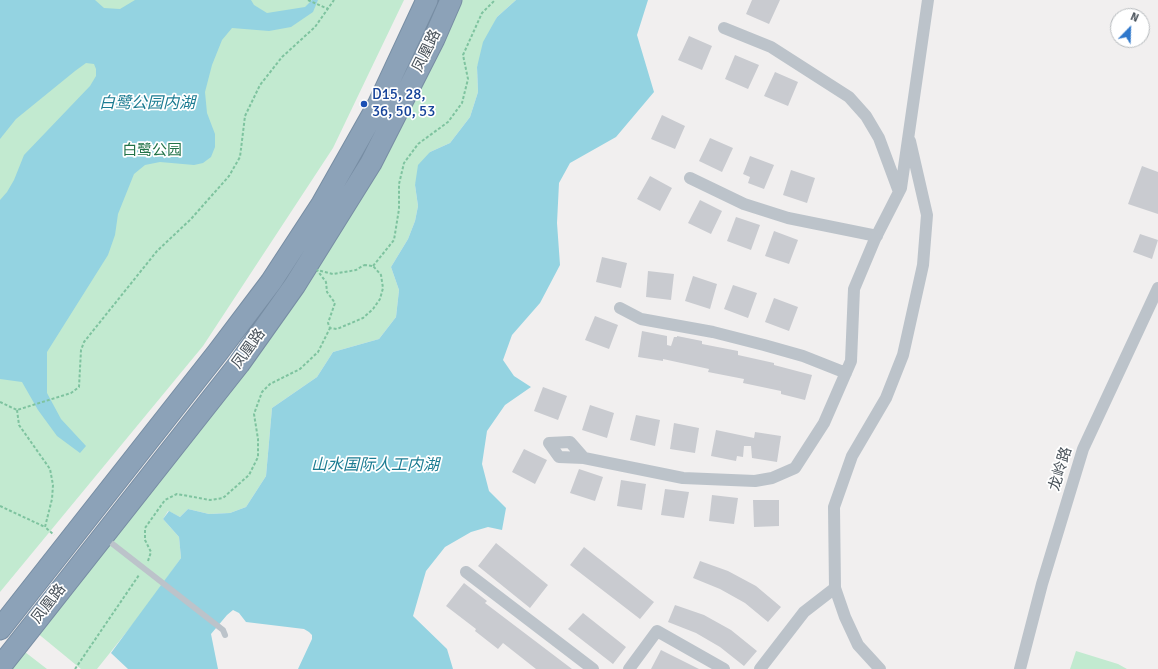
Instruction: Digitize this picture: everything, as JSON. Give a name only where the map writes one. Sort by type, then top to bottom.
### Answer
[{"type":"highway","name":"凤凰路","points":[[0,629],[218,352],[292,249],[322,204],[378,105],[427,0]]},
{"type":"highway","name":"凤凰路","points":[[0,667],[239,364],[295,285],[371,163],[434,39],[450,0]]},
{"type":"street","points":[[584,458],[683,478],[755,481],[772,478],[795,468],[824,423],[851,361],[854,289],[876,236],[899,192],[909,134],[928,0]]},
{"type":"street","points":[[724,28],[771,47],[849,97],[866,116],[879,138],[899,192]]},
{"type":"street","points":[[880,669],[858,645],[845,617],[835,588],[834,507],[852,456],[886,398],[903,354],[922,265],[927,215],[909,134]]},
{"type":"street","points":[[690,178],[744,204],[788,218],[876,236]]},
{"type":"street","name":"龙岭路","points":[[1020,669],[1042,584],[1083,449],[1158,288]]},
{"type":"street","points":[[620,308],[641,319],[713,332],[764,345],[803,356],[846,373]]},
{"type":"street","points":[[466,572],[593,669]]},
{"type":"street","points":[[760,669],[804,612],[835,588]]},
{"type":"street","points":[[629,669],[657,630],[724,669]]},
{"type":"lane","points":[[102,536],[143,570],[224,632]]},
{"type":"path","points":[[308,0],[328,9]]},
{"type":"path","points":[[0,402],[17,410],[71,392],[79,387],[81,350],[84,342],[157,251],[191,220],[229,176],[240,157],[245,116],[260,85],[282,57],[315,27],[334,0]]},
{"type":"path","points":[[373,266],[394,240],[399,209],[399,184],[404,163],[418,144],[448,122],[462,103],[468,79],[463,55],[482,13],[495,0]]},
{"type":"path","points":[[75,669],[149,561],[151,552],[145,540],[145,528],[165,500],[178,494],[210,500],[223,498],[250,475],[258,457],[258,439],[254,414],[262,392],[270,384],[300,369],[318,352],[330,328],[328,323],[335,303],[327,292],[326,282],[317,270],[333,274],[356,270],[364,265],[373,266],[381,275],[383,288],[380,299],[374,309],[363,318],[337,329],[330,328]]},
{"type":"path","points":[[17,410],[19,425],[50,469],[53,485],[52,499],[45,527]]},
{"type":"path","points":[[0,506],[45,527],[65,546]]},
{"type":"green space","name":"白鹭公园","points":[[0,0],[404,0],[333,148],[203,346],[0,592]]},
{"type":"green space","points":[[457,0],[516,0],[497,17],[477,67],[478,92],[470,117],[450,143],[430,152],[415,185],[418,206],[415,221],[408,239],[391,267],[399,290],[396,317],[379,339],[333,352],[317,377],[272,408],[266,476],[246,507],[230,513],[209,514],[188,509],[180,517],[168,511],[163,519],[179,537],[181,558],[145,609],[97,669],[81,669],[36,632],[241,371]]},
{"type":"green space","points":[[1076,651],[1118,664],[1127,669],[1070,669]]},
{"type":"green space","points":[[25,652],[47,669],[11,669]]},
{"type":"water","name":"白鹭公园内湖","points":[[0,0],[95,0],[104,8],[120,9],[135,0],[251,0],[254,5],[267,13],[305,7],[312,0],[318,0],[313,12],[291,27],[269,31],[232,28],[222,40],[212,65],[205,92],[207,113],[215,134],[215,147],[211,157],[203,163],[194,165],[160,162],[145,165],[134,174],[118,214],[115,235],[108,255],[47,352],[47,393],[61,419],[86,446],[80,453],[57,436],[38,410],[22,382],[0,379],[0,200],[14,180],[24,155],[90,86],[96,76],[96,69],[94,64],[86,63],[75,71],[16,119],[0,139]]},
{"type":"water","name":"山水国际人工内湖","points":[[516,0],[648,0],[637,35],[654,92],[616,137],[570,163],[559,183],[557,223],[560,265],[540,303],[512,335],[503,360],[514,376],[531,387],[505,405],[487,431],[482,464],[489,491],[506,508],[502,530],[488,527],[471,532],[445,547],[426,571],[413,616],[447,649],[453,669],[298,669],[312,639],[312,635],[309,632],[304,629],[246,622],[239,613],[233,610],[211,634],[218,669],[128,669],[111,653],[181,558],[179,537],[163,519],[169,511],[180,517],[188,509],[209,514],[230,513],[246,507],[266,476],[272,408],[317,377],[333,352],[379,339],[396,317],[399,290],[391,267],[408,239],[415,221],[418,206],[415,185],[418,165],[430,152],[450,143],[470,117],[478,92],[477,67],[483,42],[497,17]]},
{"type":"building","points":[[752,0],[780,0],[769,24],[746,14]]},
{"type":"building","points":[[689,36],[712,46],[702,70],[678,60]]},
{"type":"building","points":[[735,55],[759,65],[748,89],[725,79]]},
{"type":"building","points":[[775,72],[798,82],[788,106],[764,96]]},
{"type":"building","points":[[662,115],[685,126],[675,149],[651,139]]},
{"type":"building","points":[[710,138],[733,148],[722,172],[699,161]]},
{"type":"building","points":[[750,156],[774,165],[764,189],[748,183],[750,177],[743,174]]},
{"type":"building","points":[[1142,166],[1158,172],[1158,214],[1128,204]]},
{"type":"building","points":[[791,170],[815,178],[807,203],[783,195]]},
{"type":"building","points":[[650,176],[672,188],[660,211],[637,199]]},
{"type":"building","points":[[700,200],[722,211],[711,234],[688,223]]},
{"type":"building","points":[[736,217],[760,225],[751,250],[727,241]]},
{"type":"building","points":[[774,231],[798,240],[789,264],[765,256]]},
{"type":"building","points":[[1140,234],[1158,240],[1152,259],[1133,252]]},
{"type":"building","points":[[602,257],[627,263],[621,288],[596,282]]},
{"type":"building","points":[[648,271],[674,274],[671,300],[646,297]]},
{"type":"building","points":[[693,276],[717,284],[710,309],[685,301]]},
{"type":"building","points":[[733,285],[757,293],[748,318],[724,309]]},
{"type":"building","points":[[774,298],[798,307],[789,331],[765,322]]},
{"type":"building","points":[[595,316],[618,325],[609,349],[585,340]]},
{"type":"building","points":[[642,331],[667,336],[667,345],[671,346],[674,337],[677,336],[702,341],[702,344],[738,351],[738,355],[774,363],[774,365],[812,375],[805,400],[781,394],[781,391],[743,383],[744,379],[708,372],[709,369],[663,359],[663,361],[638,357]]},
{"type":"building","points":[[543,387],[567,396],[558,420],[534,411]]},
{"type":"building","points":[[590,405],[614,413],[607,438],[582,430]]},
{"type":"building","points":[[636,415],[660,420],[655,446],[630,440]]},
{"type":"building","points":[[674,423],[699,428],[695,453],[670,449]]},
{"type":"building","points":[[716,430],[754,438],[755,432],[781,436],[777,462],[752,458],[751,446],[744,446],[743,457],[737,456],[736,461],[711,456]]},
{"type":"building","points":[[524,449],[547,460],[535,484],[512,472]]},
{"type":"building","points":[[579,469],[603,477],[595,501],[570,493]]},
{"type":"building","points":[[621,480],[646,484],[642,510],[617,506]]},
{"type":"building","points":[[665,489],[689,492],[684,518],[661,515]]},
{"type":"building","points":[[712,495],[738,498],[734,524],[709,521]]},
{"type":"building","points":[[753,500],[779,500],[779,526],[754,527]]},
{"type":"building","points":[[496,543],[548,585],[530,608],[478,566]]},
{"type":"building","points":[[584,547],[654,602],[640,619],[570,565]]},
{"type":"building","points":[[700,561],[728,571],[756,586],[781,607],[768,622],[745,603],[720,589],[693,578]]},
{"type":"building","points":[[464,583],[487,601],[485,603],[572,669],[536,669],[503,643],[498,649],[475,631],[476,629],[446,606]]},
{"type":"building","points":[[675,605],[704,615],[731,630],[757,651],[744,666],[720,647],[696,633],[668,622]]},
{"type":"building","points":[[583,613],[626,647],[613,664],[568,629]]},
{"type":"building","points":[[661,650],[699,669],[651,669]]},
{"type":"place","name":"D15, 28, 36, 50, 53","points":[[364,104]]}]
